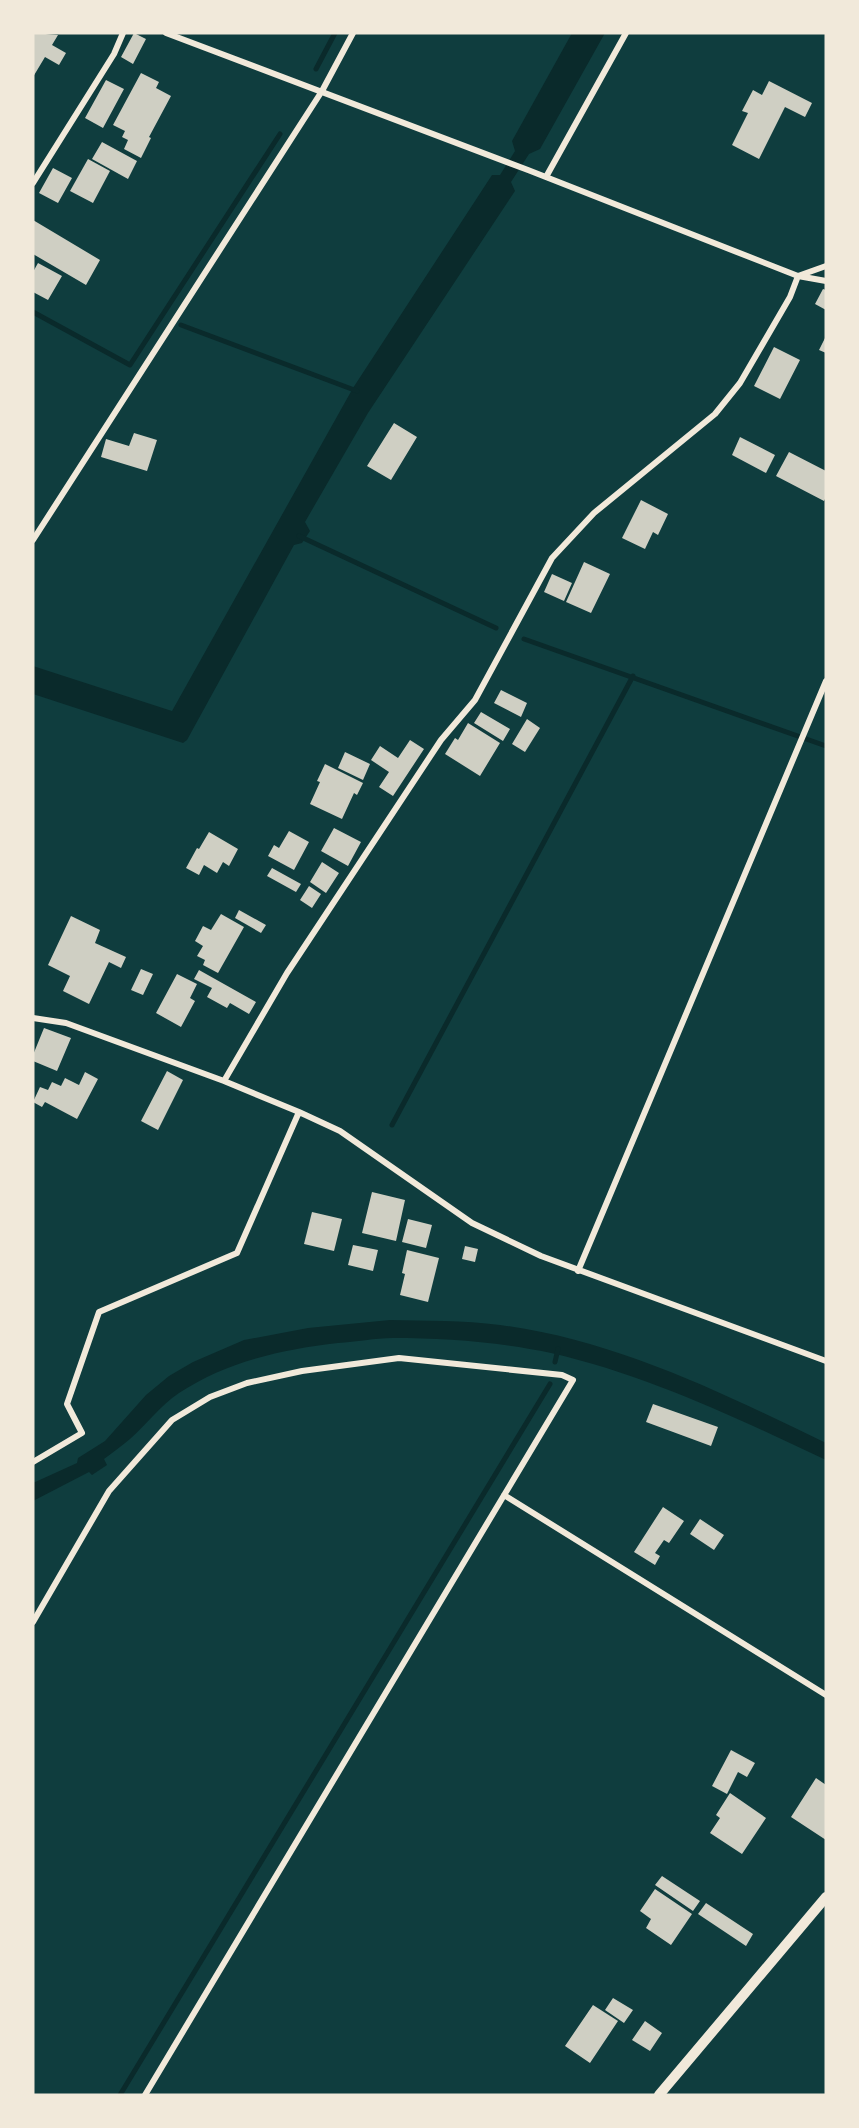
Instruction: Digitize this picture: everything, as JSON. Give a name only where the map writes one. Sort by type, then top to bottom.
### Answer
[{"type":"street","points":[[33,183],[114,54],[123,33]]},
{"type":"street","points":[[166,33],[502,160],[798,276],[826,281]]},
{"type":"street","points":[[33,540],[322,91],[353,33]]},
{"type":"street","points":[[546,177],[626,33]]},
{"type":"street","points":[[224,1081],[287,973],[441,740],[475,700],[552,558],[594,513],[715,414],[740,383],[790,297],[798,276],[826,266]]},
{"type":"street","points":[[578,1271],[826,681]]},
{"type":"street","points":[[33,1018],[66,1023],[224,1081],[299,1112],[340,1131],[472,1223],[541,1256],[826,1361]]},
{"type":"street","points":[[33,1462],[82,1433],[67,1404],[99,1312],[237,1253],[299,1112]]},
{"type":"street","points":[[33,1622],[109,1491],[172,1420],[210,1397],[247,1383],[302,1371],[399,1359],[562,1375],[573,1380],[145,2095]]},
{"type":"street","points":[[504,1495],[826,1695]]},
{"type":"street","points":[[660,2095],[826,1896]]},
{"type":"water","points":[[572,33],[605,33],[540,149],[529,154],[511,182],[515,191],[368,413],[305,522],[310,531],[302,543],[294,545],[187,740],[183,743],[33,694],[33,666],[172,711],[353,388],[492,175],[500,175],[515,151],[512,141]]},
{"type":"water","points":[[390,1320],[458,1321],[500,1325],[543,1332],[627,1356],[708,1388],[826,1443],[826,1460],[657,1385],[587,1362],[492,1343],[386,1338],[276,1353],[216,1373],[172,1398],[130,1439],[104,1459],[107,1465],[92,1475],[89,1472],[33,1501],[33,1483],[77,1463],[78,1458],[105,1441],[146,1395],[169,1376],[193,1362],[244,1340],[308,1328]]},
{"type":"building","points":[[33,33],[58,35],[52,45],[66,53],[59,65],[45,57],[33,77]]},
{"type":"building","points":[[134,33],[146,39],[133,64],[121,57]]},
{"type":"building","points":[[141,73],[159,82],[156,88],[171,96],[149,137],[151,138],[141,158],[124,149],[128,140],[122,137],[125,131],[113,125]]},
{"type":"building","points":[[106,80],[124,89],[103,128],[85,118]]},
{"type":"building","points":[[769,81],[812,103],[805,117],[785,107],[759,159],[732,145],[748,113],[742,111],[753,90],[762,95]]},
{"type":"building","points":[[102,142],[137,161],[128,179],[92,159]]},
{"type":"building","points":[[88,159],[110,171],[93,203],[70,191]]},
{"type":"building","points":[[53,168],[72,178],[58,203],[39,193]]},
{"type":"building","points":[[33,220],[100,260],[86,285],[33,254]]},
{"type":"building","points":[[38,263],[62,276],[48,300],[33,292],[33,272]]},
{"type":"building","points":[[823,289],[826,290],[826,310],[815,304]]},
{"type":"building","points":[[826,336],[826,353],[819,350]]},
{"type":"building","points":[[774,347],[800,360],[780,399],[754,386]]},
{"type":"building","points":[[394,423],[417,437],[391,480],[367,466]]},
{"type":"building","points":[[134,433],[157,440],[147,471],[101,457],[106,439],[129,446]]},
{"type":"building","points":[[740,437],[775,455],[766,473],[732,455]]},
{"type":"building","points":[[789,452],[826,471],[824,501],[776,476]]},
{"type":"building","points":[[641,500],[668,514],[658,535],[653,532],[645,549],[622,538]]},
{"type":"building","points":[[584,562],[610,574],[591,613],[566,602]]},
{"type":"building","points":[[552,574],[572,583],[564,601],[544,592]]},
{"type":"building","points":[[501,690],[527,703],[521,717],[494,703]]},
{"type":"building","points":[[481,712],[510,729],[503,741],[474,723]]},
{"type":"building","points":[[527,719],[540,728],[525,752],[512,744]]},
{"type":"building","points":[[468,723],[500,743],[480,776],[445,754],[455,738],[458,740]]},
{"type":"building","points":[[410,740],[424,749],[393,796],[379,787],[389,772],[371,760],[380,746],[398,758]]},
{"type":"building","points":[[345,752],[370,764],[363,780],[338,768]]},
{"type":"building","points":[[325,764],[363,783],[357,795],[354,793],[342,819],[310,804]]},
{"type":"building","points":[[334,828],[361,842],[348,866],[321,851]]},
{"type":"building","points":[[289,831],[309,842],[294,870],[268,856],[274,845],[279,848]]},
{"type":"building","points":[[209,832],[238,849],[229,866],[223,862],[217,873],[204,865],[199,875],[186,868]]},
{"type":"building","points":[[322,862],[339,873],[326,893],[310,882]]},
{"type":"building","points":[[272,868],[301,884],[296,892],[267,876]]},
{"type":"building","points":[[309,886],[321,894],[312,908],[300,900]]},
{"type":"building","points":[[239,910],[266,925],[261,933],[235,918]]},
{"type":"building","points":[[221,914],[244,927],[218,973],[203,965],[205,960],[197,956],[203,946],[195,941],[203,926],[211,930]]},
{"type":"building","points":[[71,916],[100,930],[95,943],[126,957],[121,968],[109,962],[89,1004],[63,991],[70,976],[48,965]]},
{"type":"building","points":[[141,969],[153,974],[143,995],[131,990]]},
{"type":"building","points":[[199,970],[256,1002],[249,1014],[230,1003],[227,1008],[207,997],[212,988],[194,979]]},
{"type":"building","points":[[177,974],[197,984],[190,998],[195,1001],[181,1027],[156,1013]]},
{"type":"building","points":[[44,1028],[71,1038],[57,1071],[33,1061],[33,1055]]},
{"type":"building","points":[[167,1071],[183,1080],[158,1130],[141,1121]]},
{"type":"building","points":[[85,1072],[98,1079],[77,1119],[45,1102],[42,1107],[33,1102],[40,1087],[48,1090],[52,1082],[61,1086],[65,1078],[79,1085]]},
{"type":"building","points":[[372,1192],[405,1200],[396,1241],[362,1233]]},
{"type":"building","points":[[312,1212],[342,1219],[334,1251],[304,1244]]},
{"type":"building","points":[[408,1219],[432,1225],[426,1248],[402,1242]]},
{"type":"building","points":[[353,1245],[378,1250],[373,1271],[348,1265]]},
{"type":"building","points":[[465,1246],[478,1249],[475,1262],[462,1259]]},
{"type":"building","points":[[407,1250],[439,1258],[428,1302],[400,1295]]},
{"type":"building","points":[[653,1404],[718,1427],[711,1446],[646,1422]]},
{"type":"building","points":[[663,1507],[684,1521],[669,1543],[664,1540],[655,1553],[660,1556],[655,1565],[634,1552]]},
{"type":"building","points":[[700,1519],[724,1535],[714,1550],[690,1534]]},
{"type":"building","points":[[731,1750],[755,1763],[747,1777],[738,1772],[727,1794],[712,1786]]},
{"type":"building","points":[[816,1778],[826,1785],[826,1840],[791,1817]]},
{"type":"building","points":[[730,1793],[766,1818],[742,1854],[710,1833],[720,1818],[716,1815]]},
{"type":"building","points":[[662,1876],[700,1901],[693,1911],[655,1885]]},
{"type":"building","points":[[655,1889],[692,1914],[671,1945],[646,1928],[651,1919],[640,1911]]},
{"type":"building","points":[[706,1903],[753,1934],[746,1946],[698,1914]]},
{"type":"building","points":[[613,1998],[633,2010],[624,2023],[605,2010]]},
{"type":"building","points":[[593,2005],[618,2021],[590,2063],[565,2046]]},
{"type":"building","points":[[645,2021],[662,2033],[650,2051],[632,2040]]},
{"type":"waterway","points":[[316,69],[335,33]]},
{"type":"waterway","points":[[33,312],[130,365],[280,134]]},
{"type":"waterway","points":[[181,325],[357,391]]},
{"type":"waterway","points":[[299,536],[496,628]]},
{"type":"waterway","points":[[524,639],[826,746]]},
{"type":"waterway","points":[[392,1125],[633,676]]},
{"type":"waterway","points":[[555,1362],[558,1349]]},
{"type":"waterway","points":[[120,2095],[550,1384]]}]
